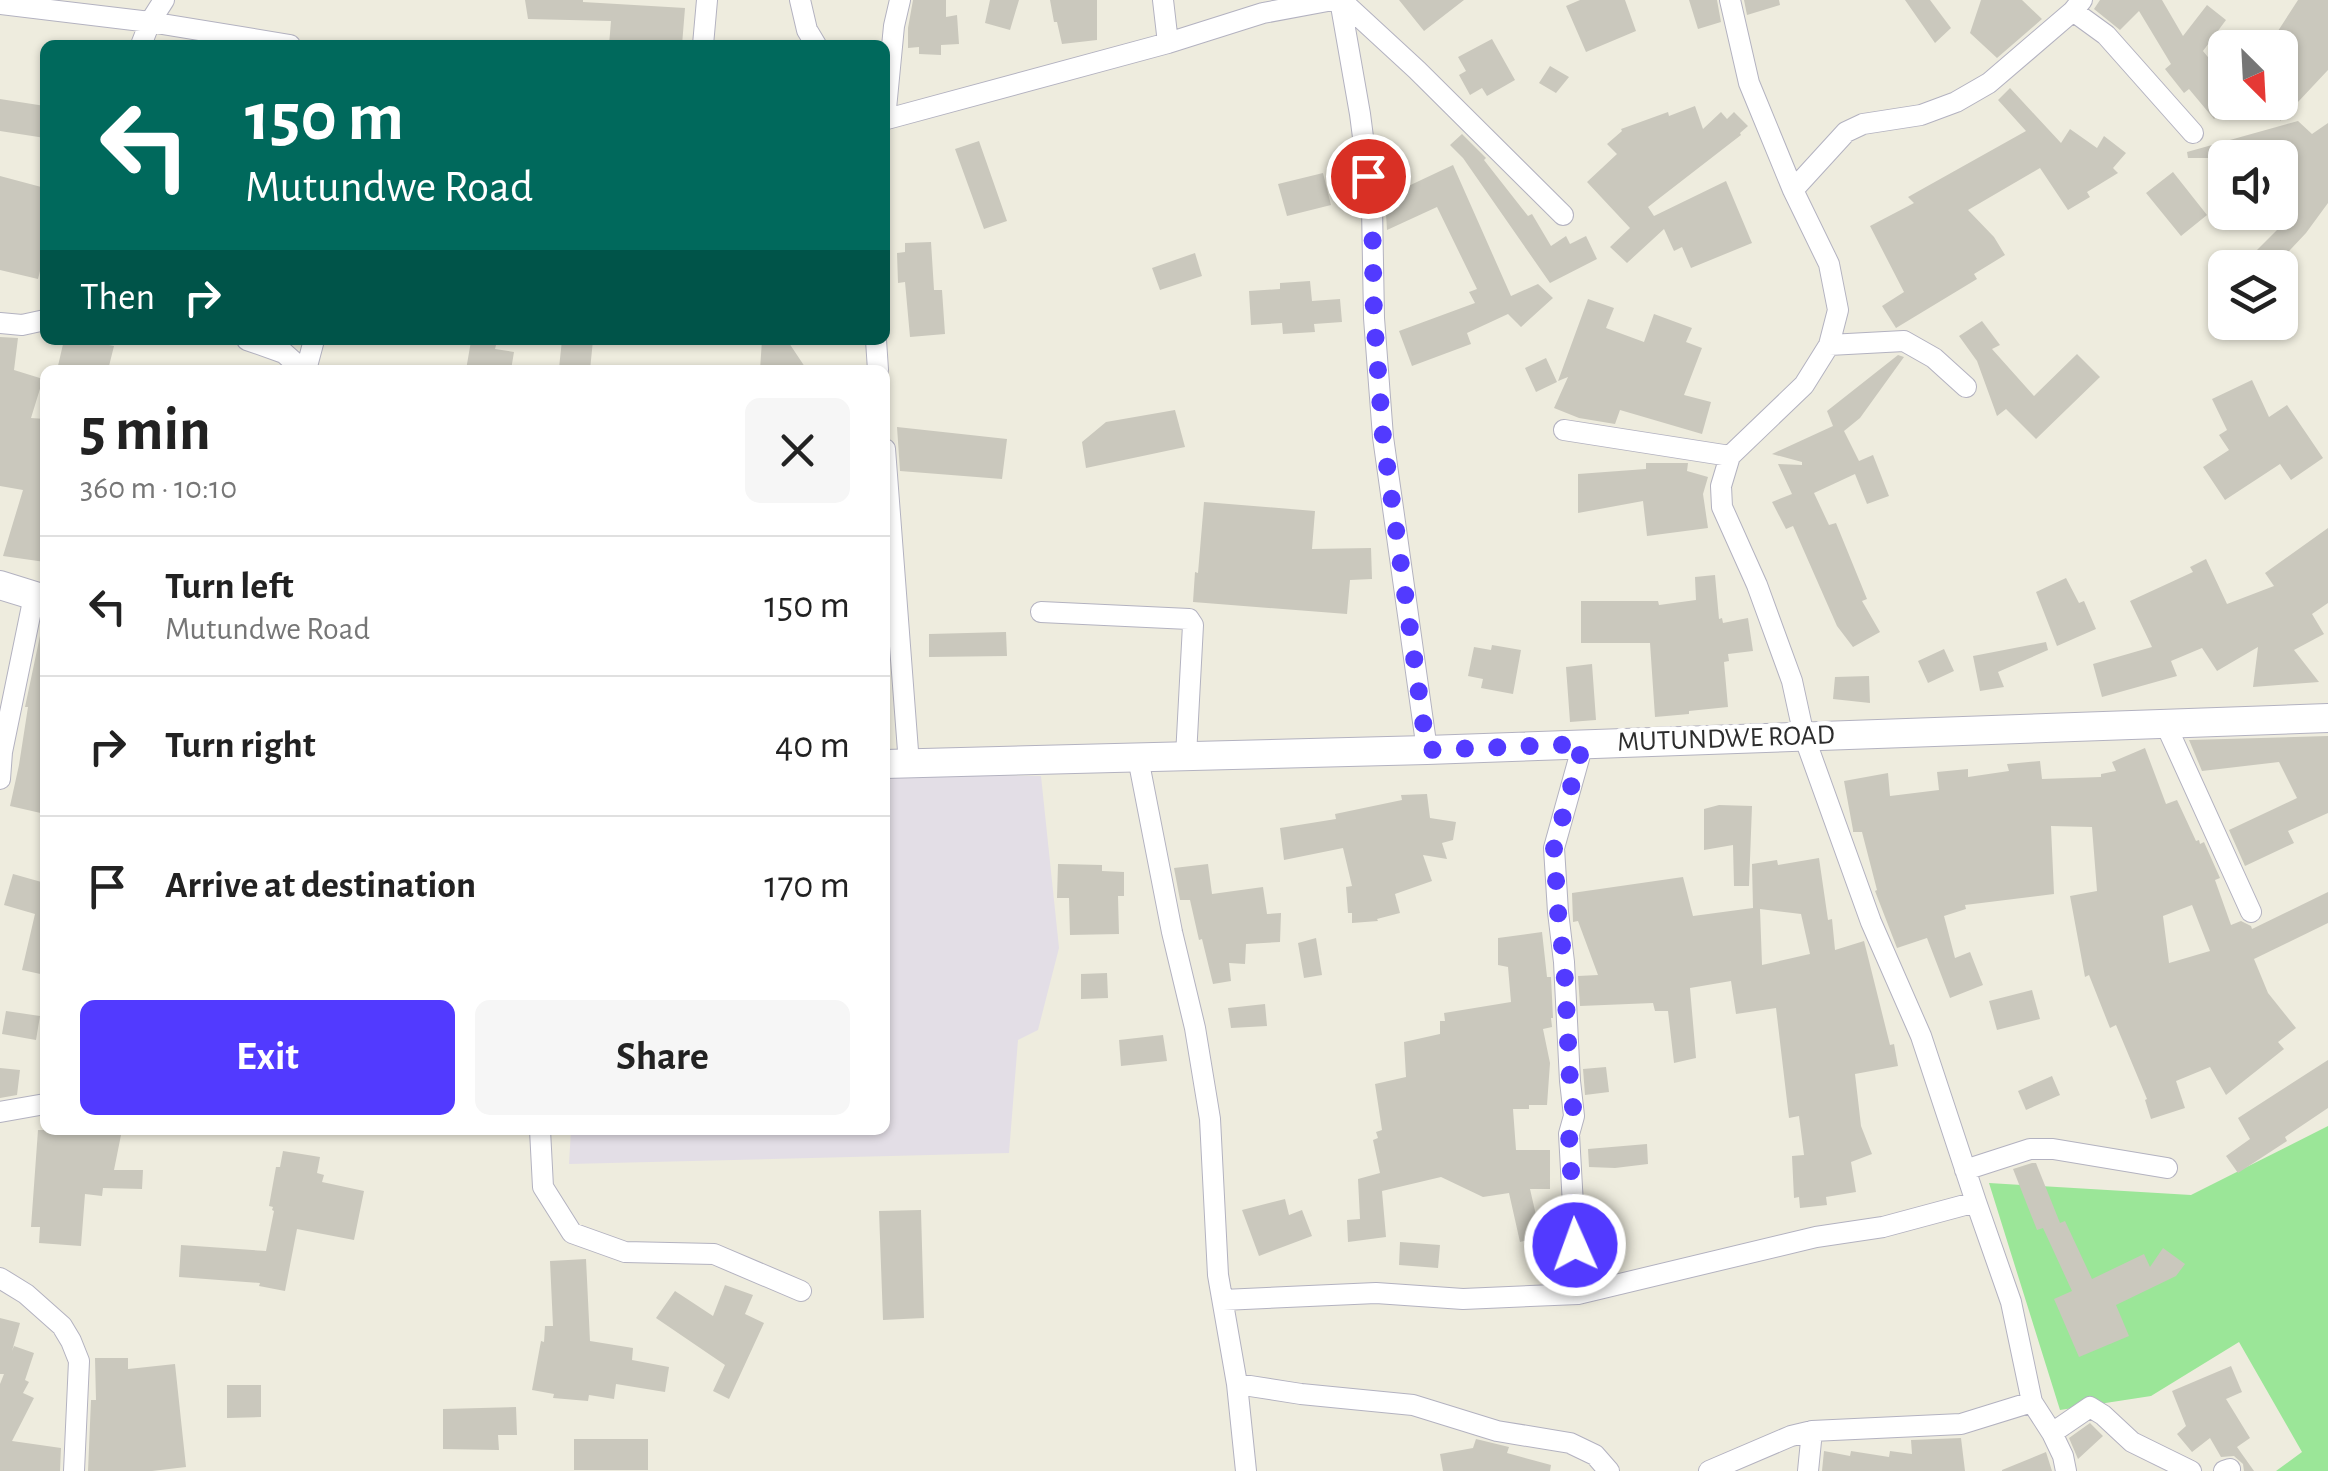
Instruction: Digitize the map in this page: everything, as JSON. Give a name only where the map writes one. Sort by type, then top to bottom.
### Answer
[{"type":"main road","points":[[0,584],[40,597]]},
{"type":"main road","name":"MUTUNDWE ROAD","points":[[897,764],[1427,750],[2328,718]]},
{"type":"street","points":[[143,40],[164,0]]},
{"type":"street","points":[[703,40],[706,0]]},
{"type":"street","points":[[800,0],[813,40]]},
{"type":"street","points":[[890,72],[900,0]]},
{"type":"street","points":[[1163,0],[1168,43]]},
{"type":"street","points":[[890,118],[1168,43],[1263,13],[1338,0]]},
{"type":"street","points":[[1338,0],[1417,70],[1563,215]]},
{"type":"street","points":[[1338,0],[1360,114],[1372,206],[1374,318],[1383,437],[1427,750]]},
{"type":"street","points":[[1730,0],[1750,83],[1793,190],[1829,264],[1838,310],[1830,345],[1804,385],[1730,456],[1721,486],[1722,507],[1792,681],[1804,736],[1871,922],[1921,1036],[2012,1302],[2032,1402],[2052,1433],[2066,1471]]},
{"type":"street","points":[[0,4],[260,40]]},
{"type":"street","points":[[1793,190],[1846,132],[1863,124],[1921,115],[1956,102],[1989,84],[2078,6],[2193,133]]},
{"type":"street","points":[[0,323],[22,325],[40,321]]},
{"type":"street","points":[[1830,345],[1904,342],[1934,358],[1966,387]]},
{"type":"street","points":[[261,345],[284,353],[298,365]]},
{"type":"street","points":[[1564,430],[1730,456]]},
{"type":"street","points":[[890,573],[897,764]]},
{"type":"street","points":[[0,779],[2,752],[40,597]]},
{"type":"street","points":[[1041,612],[1189,618],[1193,625],[1186,756]]},
{"type":"street","points":[[2166,723],[2251,912]]},
{"type":"street","points":[[1578,1294],[1569,1134],[1574,1116],[1554,848],[1583,744]]},
{"type":"street","points":[[1138,758],[1195,1028],[1210,1119],[1218,1275],[1237,1384],[1246,1471]]},
{"type":"street","points":[[0,1112],[40,1105]]},
{"type":"street","points":[[540,1135],[543,1187],[572,1233],[625,1252],[714,1254],[800,1291]]},
{"type":"street","points":[[1965,1170],[2030,1148],[2053,1148],[2166,1168]]},
{"type":"street","points":[[1223,1300],[1376,1293],[1463,1299],[1578,1294],[1816,1238],[1883,1227],[1976,1202]]},
{"type":"street","points":[[0,1278],[26,1294],[62,1326],[72,1341],[79,1361],[74,1471]]},
{"type":"street","points":[[1237,1384],[1414,1405],[1497,1431],[1570,1443],[1599,1466]]},
{"type":"street","points":[[1709,1471],[1791,1436],[1961,1424],[2032,1402]]},
{"type":"street","points":[[2052,1433],[2090,1407],[2132,1442],[2190,1471]]},
{"type":"street","points":[[1808,1471],[1812,1432]]},
{"type":"shaded area","points":[[890,774],[1041,776],[1059,948],[1038,1030],[1018,1040],[1009,1153],[569,1164],[571,1135],[890,1135]]},
{"type":"green space","points":[[2328,1126],[2328,1471],[2276,1471],[2302,1452],[2239,1342],[2151,1396],[2060,1410],[1989,1183],[2191,1195]]},
{"type":"building","points":[[525,0],[685,8],[682,40],[609,40],[611,21],[528,19]]},
{"type":"building","points":[[913,0],[946,0],[946,17],[957,15],[959,44],[941,45],[941,55],[919,54],[919,47],[908,48]]},
{"type":"building","points":[[990,0],[1019,0],[1010,30],[985,23]]},
{"type":"building","points":[[1050,0],[1097,0],[1097,40],[1062,44]]},
{"type":"building","points":[[1399,0],[1464,0],[1424,31]]},
{"type":"building","points":[[1580,0],[1625,0],[1636,31],[1586,52],[1566,6]]},
{"type":"building","points":[[1689,0],[1717,0],[1721,22],[1698,29]]},
{"type":"building","points":[[1744,0],[1779,0],[1780,5],[1747,15]]},
{"type":"building","points":[[1905,0],[1930,0],[1951,28],[1935,43]]},
{"type":"building","points":[[1981,0],[2022,0],[2042,19],[1997,58],[1970,33]]},
{"type":"building","points":[[2100,0],[2162,0],[2183,36],[2207,5],[2226,20],[2219,30],[2208,30],[2208,44],[2203,51],[2208,57],[2208,112],[2189,89],[2184,93],[2165,69],[2171,64],[2139,11],[2120,30],[2094,9]]},
{"type":"building","points":[[2298,0],[2328,0],[2328,70],[2298,102],[2298,30],[2279,30]]},
{"type":"building","points":[[1492,39],[1515,80],[1487,96],[1482,88],[1470,95],[1459,75],[1466,71],[1458,57]]},
{"type":"building","points":[[1550,66],[1569,77],[1556,93],[1539,83]]},
{"type":"building","points":[[2010,88],[2061,143],[2070,129],[2097,148],[2104,136],[2126,153],[2113,168],[2118,173],[2087,192],[2090,197],[2068,210],[2040,168],[1968,210],[2005,255],[1974,274],[1977,279],[1896,328],[1882,306],[1904,292],[1870,226],[1914,203],[1908,197],[2026,131],[1998,100]]},
{"type":"building","points":[[0,99],[40,105],[40,137],[0,131]]},
{"type":"building","points":[[1695,106],[1703,129],[1721,112],[1727,119],[1734,112],[1748,126],[1648,207],[1654,216],[1726,181],[1752,243],[1691,268],[1682,247],[1674,251],[1664,229],[1627,263],[1610,247],[1630,228],[1587,182],[1617,154],[1607,144],[1621,129]]},
{"type":"building","points":[[2298,121],[2312,134],[2328,123],[2328,203],[2290,250],[2257,250],[2277,230],[2298,230],[2298,140],[2230,140]]},
{"type":"building","points":[[1462,134],[1486,158],[1528,216],[1532,214],[1551,246],[1566,236],[1570,244],[1586,236],[1597,259],[1550,283],[1450,145]]},
{"type":"building","points":[[979,141],[1007,221],[984,229],[955,149]]},
{"type":"building","points":[[2208,146],[2208,158],[2188,158],[2187,152]]},
{"type":"building","points":[[1453,165],[1511,296],[1538,284],[1553,298],[1521,327],[1508,314],[1467,333],[1471,344],[1412,366],[1399,331],[1475,303],[1469,292],[1477,289],[1437,207],[1387,230],[1385,197]]},
{"type":"building","points":[[2173,172],[2207,215],[2181,236],[2146,193]]},
{"type":"building","points":[[1323,173],[1331,205],[1287,216],[1278,184]]},
{"type":"building","points":[[0,176],[40,187],[40,271],[38,279],[0,270]]},
{"type":"building","points":[[931,242],[934,290],[942,290],[945,334],[910,337],[905,282],[898,283],[897,253],[905,252],[905,243]]},
{"type":"building","points":[[1195,253],[1202,276],[1160,290],[1152,268]]},
{"type":"building","points":[[1310,281],[1312,301],[1340,299],[1342,322],[1314,324],[1315,332],[1283,334],[1282,323],[1251,325],[1249,291],[1280,289],[1280,283]]},
{"type":"building","points":[[1588,299],[1614,308],[1606,328],[1644,342],[1654,314],[1692,328],[1686,342],[1702,348],[1684,395],[1711,402],[1702,434],[1620,410],[1615,424],[1579,418],[1554,408],[1568,377],[1558,381]]},
{"type":"building","points":[[1982,321],[2000,345],[1992,349],[2034,396],[2077,354],[2100,377],[2036,439],[2006,409],[1997,416],[1977,361],[1959,336]]},
{"type":"building","points":[[0,337],[18,338],[14,370],[40,378],[31,418],[40,419],[40,561],[3,556],[23,490],[0,486]]},
{"type":"building","points":[[63,345],[114,346],[109,365],[58,365]]},
{"type":"building","points":[[470,345],[496,345],[495,349],[514,352],[512,365],[467,365]]},
{"type":"building","points":[[561,345],[592,345],[590,365],[559,365]]},
{"type":"building","points":[[762,345],[790,345],[804,365],[760,365]]},
{"type":"building","points":[[1898,355],[1904,357],[1860,418],[1844,431],[1859,461],[1873,455],[1889,496],[1867,504],[1855,474],[1814,493],[1829,525],[1836,523],[1867,599],[1862,601],[1880,632],[1853,647],[1837,626],[1793,526],[1786,529],[1772,502],[1792,494],[1778,464],[1802,462],[1772,454],[1833,426],[1827,411]]},
{"type":"building","points":[[1546,358],[1557,382],[1536,392],[1525,368]]},
{"type":"building","points":[[2252,380],[2269,417],[2287,405],[2323,458],[2291,480],[2280,464],[2225,500],[2203,467],[2229,450],[2219,435],[2227,430],[2212,399]]},
{"type":"building","points":[[1175,410],[1185,447],[1086,468],[1082,442],[1106,422]]},
{"type":"building","points":[[897,427],[1007,439],[1002,479],[900,471]]},
{"type":"building","points":[[1646,463],[1688,463],[1687,471],[1708,477],[1703,494],[1708,528],[1647,536],[1643,501],[1578,513],[1578,474],[1646,469]]},
{"type":"building","points":[[1204,502],[1315,511],[1312,549],[1371,548],[1372,579],[1350,580],[1347,614],[1193,602]]},
{"type":"building","points":[[2328,528],[2328,603],[2312,614],[2324,634],[2294,650],[2319,682],[2253,687],[2258,647],[2217,671],[2202,648],[2171,661],[2177,676],[2102,697],[2093,664],[2152,647],[2130,601],[2193,572],[2190,567],[2206,559],[2227,604],[2274,586],[2265,573]]},
{"type":"building","points":[[1715,575],[1719,619],[1723,623],[1748,618],[1753,651],[1728,654],[1729,661],[1724,662],[1728,707],[1655,717],[1650,643],[1581,643],[1581,601],[1658,601],[1659,605],[1696,600],[1695,577]]},
{"type":"building","points":[[2066,578],[2079,603],[2084,601],[2096,629],[2057,646],[2036,592]]},
{"type":"building","points":[[1006,632],[1007,656],[929,657],[929,634]]},
{"type":"building","points":[[40,636],[40,813],[10,806]]},
{"type":"building","points":[[2046,642],[2048,650],[1998,672],[2004,687],[1980,691],[1973,656]]},
{"type":"building","points":[[1492,645],[1521,650],[1513,694],[1481,688],[1483,679],[1468,676],[1474,647],[1491,650]]},
{"type":"building","points":[[1944,649],[1954,671],[1928,683],[1918,661]]},
{"type":"building","points":[[1592,664],[1596,720],[1570,722],[1566,667]]},
{"type":"building","points":[[1869,676],[1870,703],[1833,699],[1835,677]]},
{"type":"building","points":[[2328,736],[2328,813],[2288,831],[2294,843],[2245,866],[2229,830],[2297,798],[2279,762],[2202,771],[2189,740]]},
{"type":"building","points":[[2145,748],[2166,804],[2177,800],[2196,841],[2204,842],[2220,878],[2215,880],[2231,925],[2241,921],[2252,929],[2328,892],[2328,923],[2254,959],[2268,993],[2296,1028],[2278,1042],[2284,1049],[2226,1095],[2210,1067],[2176,1081],[2185,1108],[2151,1119],[2147,1099],[2116,1025],[2110,1028],[2089,975],[2085,977],[2070,896],[2097,891],[2092,827],[2051,826],[2054,894],[1965,905],[1966,909],[1944,916],[1955,958],[1970,952],[1983,985],[1950,998],[1927,938],[1897,948],[1875,891],[1862,832],[1853,832],[1844,781],[1888,773],[1890,796],[1939,790],[1937,772],[1968,769],[1968,777],[2009,771],[2007,764],[2040,761],[2042,779],[2101,777],[2116,771],[2112,762]],"holes":[[[2192,905],[2210,951],[2169,963],[2163,916]]]},
{"type":"building","points":[[1427,794],[1430,818],[1456,822],[1453,840],[1442,843],[1447,859],[1423,855],[1432,881],[1395,894],[1400,913],[1378,921],[1352,923],[1346,887],[1352,886],[1343,848],[1284,860],[1280,828],[1336,819],[1335,814],[1402,800],[1401,795]]},
{"type":"building","points":[[1719,805],[1752,806],[1749,886],[1734,886],[1733,845],[1704,850],[1704,809]]},
{"type":"building","points":[[1819,858],[1835,950],[1864,941],[1898,1066],[1855,1074],[1861,1126],[1872,1154],[1851,1162],[1856,1192],[1826,1197],[1827,1205],[1800,1208],[1799,1197],[1794,1198],[1792,1156],[1804,1155],[1799,1116],[1789,1118],[1776,1008],[1736,1014],[1731,981],[1690,988],[1696,1058],[1674,1063],[1668,1011],[1655,1011],[1653,1003],[1580,1006],[1578,976],[1598,975],[1578,921],[1573,922],[1572,893],[1683,877],[1693,916],[1753,908],[1752,864],[1777,860],[1778,865]],"holes":[[[1760,909],[1801,914],[1810,954],[1762,965]]]},
{"type":"building","points":[[1058,864],[1102,865],[1102,871],[1124,872],[1124,896],[1118,896],[1119,934],[1070,935],[1069,898],[1057,898]]},
{"type":"building","points":[[1208,864],[1212,894],[1263,887],[1267,914],[1281,913],[1280,942],[1246,944],[1245,964],[1229,963],[1231,981],[1213,984],[1190,900],[1180,900],[1174,868]]},
{"type":"building","points":[[13,874],[40,882],[40,974],[22,970],[35,914],[4,905]]},
{"type":"building","points":[[1542,932],[1547,977],[1551,977],[1553,1018],[1552,1027],[1543,1029],[1550,1063],[1547,1105],[1513,1109],[1516,1150],[1550,1150],[1550,1189],[1530,1189],[1541,1237],[1520,1242],[1509,1193],[1483,1197],[1441,1177],[1382,1191],[1386,1237],[1348,1242],[1347,1220],[1360,1219],[1358,1179],[1380,1173],[1373,1140],[1378,1138],[1376,1132],[1382,1130],[1375,1084],[1406,1077],[1404,1042],[1440,1034],[1444,1013],[1511,1002],[1508,967],[1498,965],[1498,938]]},
{"type":"building","points":[[1316,938],[1322,975],[1304,978],[1298,943]]},
{"type":"building","points":[[1107,973],[1108,998],[1081,999],[1081,974]]},
{"type":"building","points":[[2032,990],[2040,1019],[1997,1030],[1989,1001]]},
{"type":"building","points":[[1265,1004],[1267,1026],[1231,1028],[1228,1008]]},
{"type":"building","points":[[6,1011],[40,1016],[36,1040],[2,1034]]},
{"type":"building","points":[[1163,1035],[1167,1061],[1121,1066],[1119,1040]]},
{"type":"building","points":[[2328,1060],[2328,1108],[2238,1173],[2226,1156],[2250,1139],[2238,1118]]},
{"type":"building","points":[[1606,1067],[1609,1092],[1585,1095],[1583,1069]]},
{"type":"building","points":[[0,1068],[20,1070],[17,1095],[0,1098]]},
{"type":"building","points":[[2052,1076],[2060,1095],[2026,1110],[2018,1091]]},
{"type":"building","points":[[38,1130],[40,1135],[121,1135],[114,1170],[143,1170],[142,1189],[103,1188],[102,1196],[85,1194],[81,1246],[39,1243],[40,1227],[31,1227]]},
{"type":"building","points":[[1647,1144],[1648,1164],[1589,1167],[1588,1149]]},
{"type":"building","points":[[283,1151],[320,1157],[317,1173],[324,1175],[322,1182],[364,1191],[354,1240],[297,1229],[285,1291],[259,1286],[260,1283],[179,1277],[181,1245],[266,1251],[274,1211],[269,1206]]},
{"type":"building","points":[[2036,1163],[2060,1223],[2065,1221],[2092,1279],[2144,1254],[2150,1267],[2163,1248],[2185,1264],[2176,1276],[2116,1305],[2129,1336],[2079,1357],[2054,1299],[2072,1291],[2043,1228],[2037,1230],[2013,1169]]},
{"type":"building","points":[[1285,1199],[1289,1215],[1302,1210],[1312,1236],[1259,1256],[1242,1210]]},
{"type":"building","points":[[921,1210],[924,1318],[883,1320],[879,1211]]},
{"type":"building","points":[[1400,1242],[1440,1245],[1438,1268],[1399,1265]]},
{"type":"building","points":[[586,1259],[590,1341],[633,1348],[632,1360],[669,1367],[665,1392],[616,1384],[614,1399],[589,1395],[588,1401],[553,1398],[554,1394],[532,1390],[545,1326],[553,1326],[550,1261]]},
{"type":"building","points":[[725,1285],[753,1295],[745,1314],[764,1323],[729,1399],[713,1391],[725,1365],[656,1318],[675,1291],[713,1316]]},
{"type":"building","points":[[0,1318],[20,1323],[12,1351],[14,1346],[34,1353],[23,1393],[34,1398],[12,1441],[61,1448],[60,1471],[0,1471],[0,1384],[4,1374],[0,1374]]},
{"type":"building","points":[[95,1358],[128,1358],[128,1369],[175,1364],[186,1467],[88,1471],[91,1400],[96,1400]]},
{"type":"building","points":[[2231,1366],[2242,1392],[2226,1399],[2250,1438],[2237,1447],[2254,1471],[2244,1471],[2243,1464],[2234,1456],[2221,1457],[2210,1438],[2192,1452],[2177,1434],[2186,1426],[2172,1391]]},
{"type":"building","points":[[227,1385],[261,1385],[261,1417],[227,1418]]},
{"type":"building","points":[[516,1407],[517,1435],[498,1435],[499,1450],[443,1449],[443,1409]]},
{"type":"building","points":[[2090,1423],[2103,1436],[2078,1459],[2069,1438]]},
{"type":"building","points":[[1961,1438],[1965,1471],[1822,1471],[1824,1451],[1889,1457],[1890,1451],[1912,1454],[1911,1440]]},
{"type":"building","points":[[574,1439],[648,1439],[648,1470],[574,1470]]},
{"type":"building","points":[[1476,1439],[1509,1447],[1507,1453],[1551,1465],[1550,1471],[1443,1471],[1440,1454],[1473,1448]]},
{"type":"building","points":[[2046,1452],[2052,1471],[2002,1471],[2002,1470]]},
{"type":"route","points":[[1368,176],[1383,437],[1427,750],[1583,744],[1554,848],[1574,1116],[1569,1134],[1575,1245]]}]
